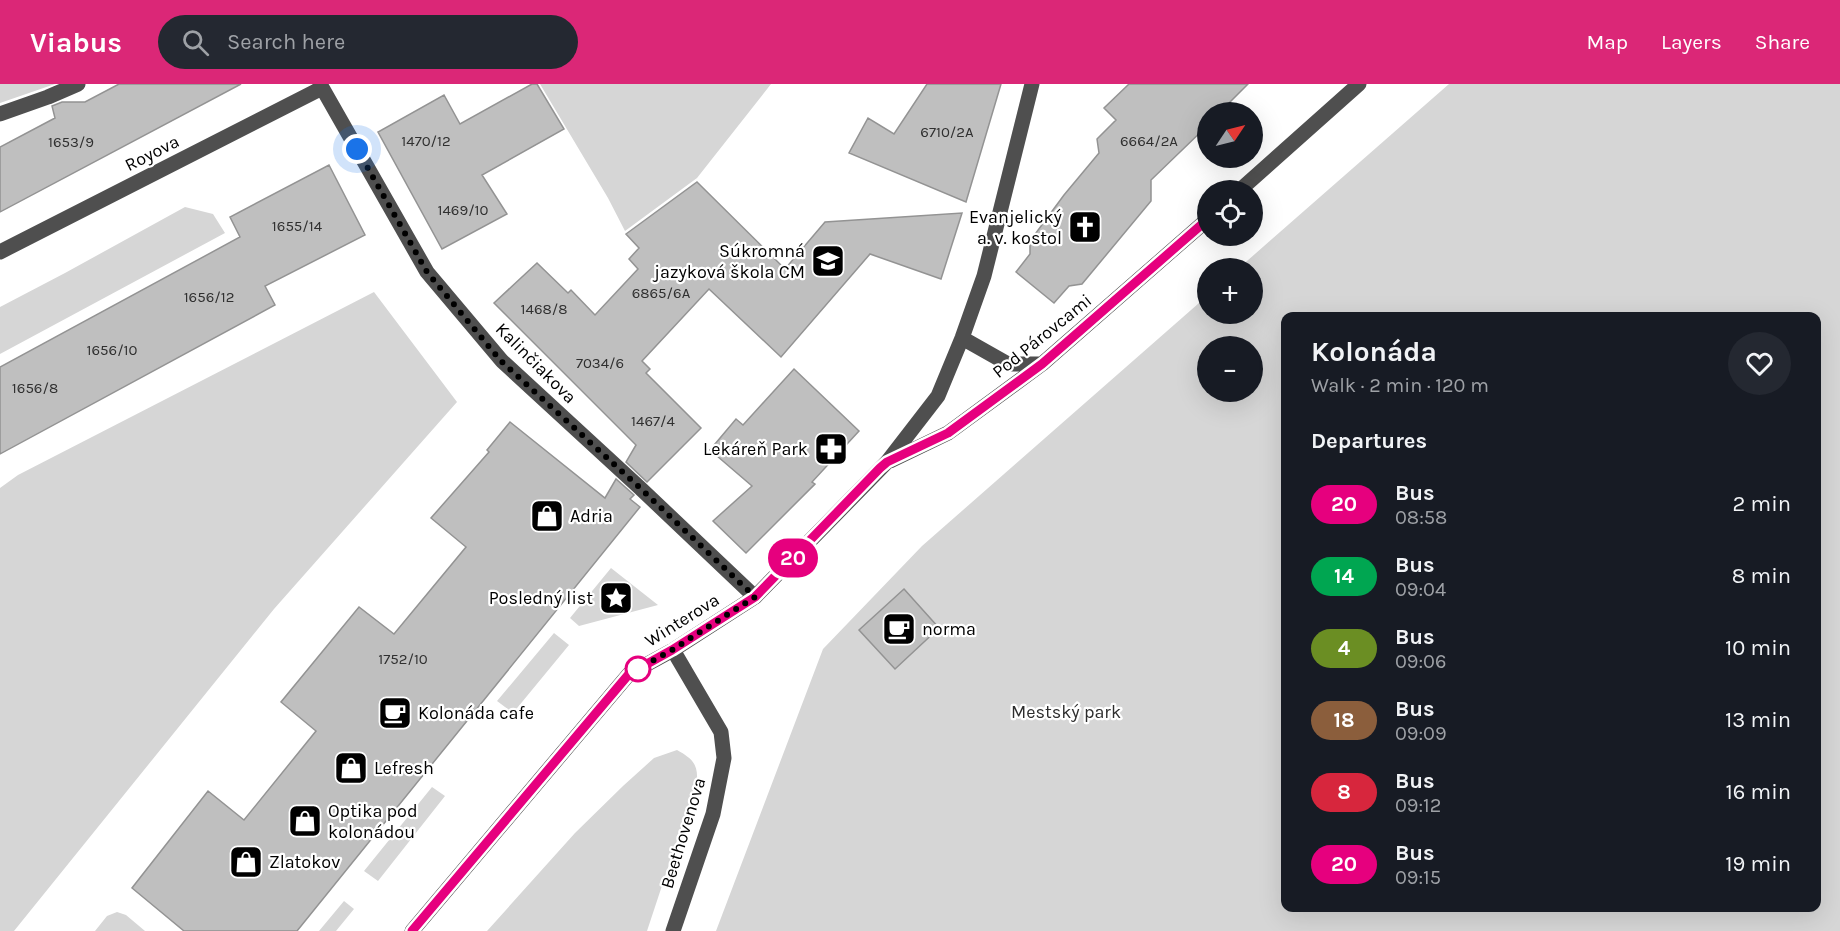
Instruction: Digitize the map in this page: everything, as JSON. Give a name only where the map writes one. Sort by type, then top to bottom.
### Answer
[{"type":"street","points":[[0,114],[48,98],[78,84]]},
{"type":"street","name":"Winterova","points":[[412,931],[629,674],[672,650],[755,597],[887,462],[938,396],[984,276],[1032,84]]},
{"type":"street","points":[[1250,180],[1359,84]]},
{"type":"street","name":"Royova","points":[[0,252],[321,86]]},
{"type":"street","name":"Kalinčiakova","points":[[321,86],[427,272],[501,361],[755,597]]},
{"type":"street","name":"Pod Párovcami","points":[[887,462],[948,433],[1042,364],[1197,229]]},
{"type":"street","points":[[962,338],[1008,364],[1042,364]]},
{"type":"street","name":"Beethovenova","points":[[672,650],[721,732],[724,758],[713,814],[673,931]]},
{"type":"green space","points":[[0,84],[55,84],[0,103]]},
{"type":"green space","points":[[540,84],[771,84],[697,178],[625,231],[608,198]]},
{"type":"green space","name":"Mestský park","points":[[1449,84],[1840,84],[1840,931],[716,931],[823,649],[922,546],[1197,305],[1197,324],[1263,324],[1263,258],[1250,258]]},
{"type":"green space","points":[[185,207],[213,214],[225,233],[0,354],[0,307]]},
{"type":"green space","points":[[374,292],[457,402],[274,609],[14,931],[0,931],[0,488],[18,475]]},
{"type":"green space","points":[[611,568],[658,605],[579,626],[570,618]]},
{"type":"green space","points":[[554,633],[569,645],[513,713],[497,701]]},
{"type":"green space","points":[[677,750],[695,765],[697,780],[647,931],[487,931],[575,833],[623,786],[654,758]]},
{"type":"green space","points":[[432,787],[445,796],[378,881],[364,871]]},
{"type":"green space","points":[[344,901],[354,909],[336,931],[319,931]]},
{"type":"green space","points":[[117,912],[126,915],[145,931],[95,931],[107,916]]},
{"type":"building","points":[[119,84],[241,84],[0,212],[0,147],[55,118],[52,106],[62,102],[85,102]]},
{"type":"building","points":[[532,84],[537,84],[564,129],[482,175],[507,214],[442,249],[378,132],[444,95],[460,124]]},
{"type":"building","points":[[927,84],[1001,84],[966,202],[849,153],[868,118],[894,134]]},
{"type":"building","points":[[1129,84],[1248,84],[1230,102],[1197,102],[1197,136],[1151,180],[1151,201],[1082,284],[1069,286],[1054,303],[1016,272],[1030,254],[1030,241],[1099,153],[1097,139],[1116,120],[1104,108]]},
{"type":"building","points":[[329,165],[365,235],[265,286],[275,305],[0,454],[0,367],[240,237],[230,217]]},
{"type":"building","points":[[697,182],[785,269],[825,222],[962,213],[941,279],[870,254],[781,357],[709,289],[642,361],[650,369],[646,373],[701,428],[647,482],[626,462],[636,445],[494,303],[537,263],[568,293],[571,290],[595,315],[638,269],[629,259],[639,248],[626,234]]},
{"type":"building","points":[[794,369],[859,431],[812,482],[815,484],[746,553],[713,521],[752,486],[710,450],[736,419],[743,425]]},
{"type":"building","points":[[510,422],[605,498],[616,479],[634,495],[630,499],[640,507],[297,931],[184,931],[132,888],[208,791],[244,820],[316,731],[281,702],[359,607],[394,634],[466,547],[431,518],[489,452],[487,450]]},
{"type":"building","name":"norma","points":[[904,589],[939,628],[895,669],[859,630]]},
{"type":"bus line","name":"20","points":[[412,931],[629,674],[672,650],[755,597],[887,462],[948,433],[1042,364],[1083,331],[1197,229]]},
{"type":"place","name":"Evanjelický a. v. kostol","points":[[1085,227]]},
{"type":"place","name":"Súkromná jazyková škola CM","points":[[828,261]]},
{"type":"place","name":"Lekáreň Park","points":[[831,449]]},
{"type":"place","name":"Adria","points":[[547,516]]},
{"type":"place","name":"Posledný list","points":[[616,598]]},
{"type":"place","name":"norma","points":[[899,629]]},
{"type":"place","name":"Kolonáda cafe","points":[[395,713]]},
{"type":"place","name":"Lefresh","points":[[351,768]]},
{"type":"place","name":"Optika pod kolonádou","points":[[305,821]]},
{"type":"place","name":"Zlatokov","points":[[246,862]]},
{"type":"route","points":[[357,149],[427,272],[501,361],[755,597],[638,669]]}]
